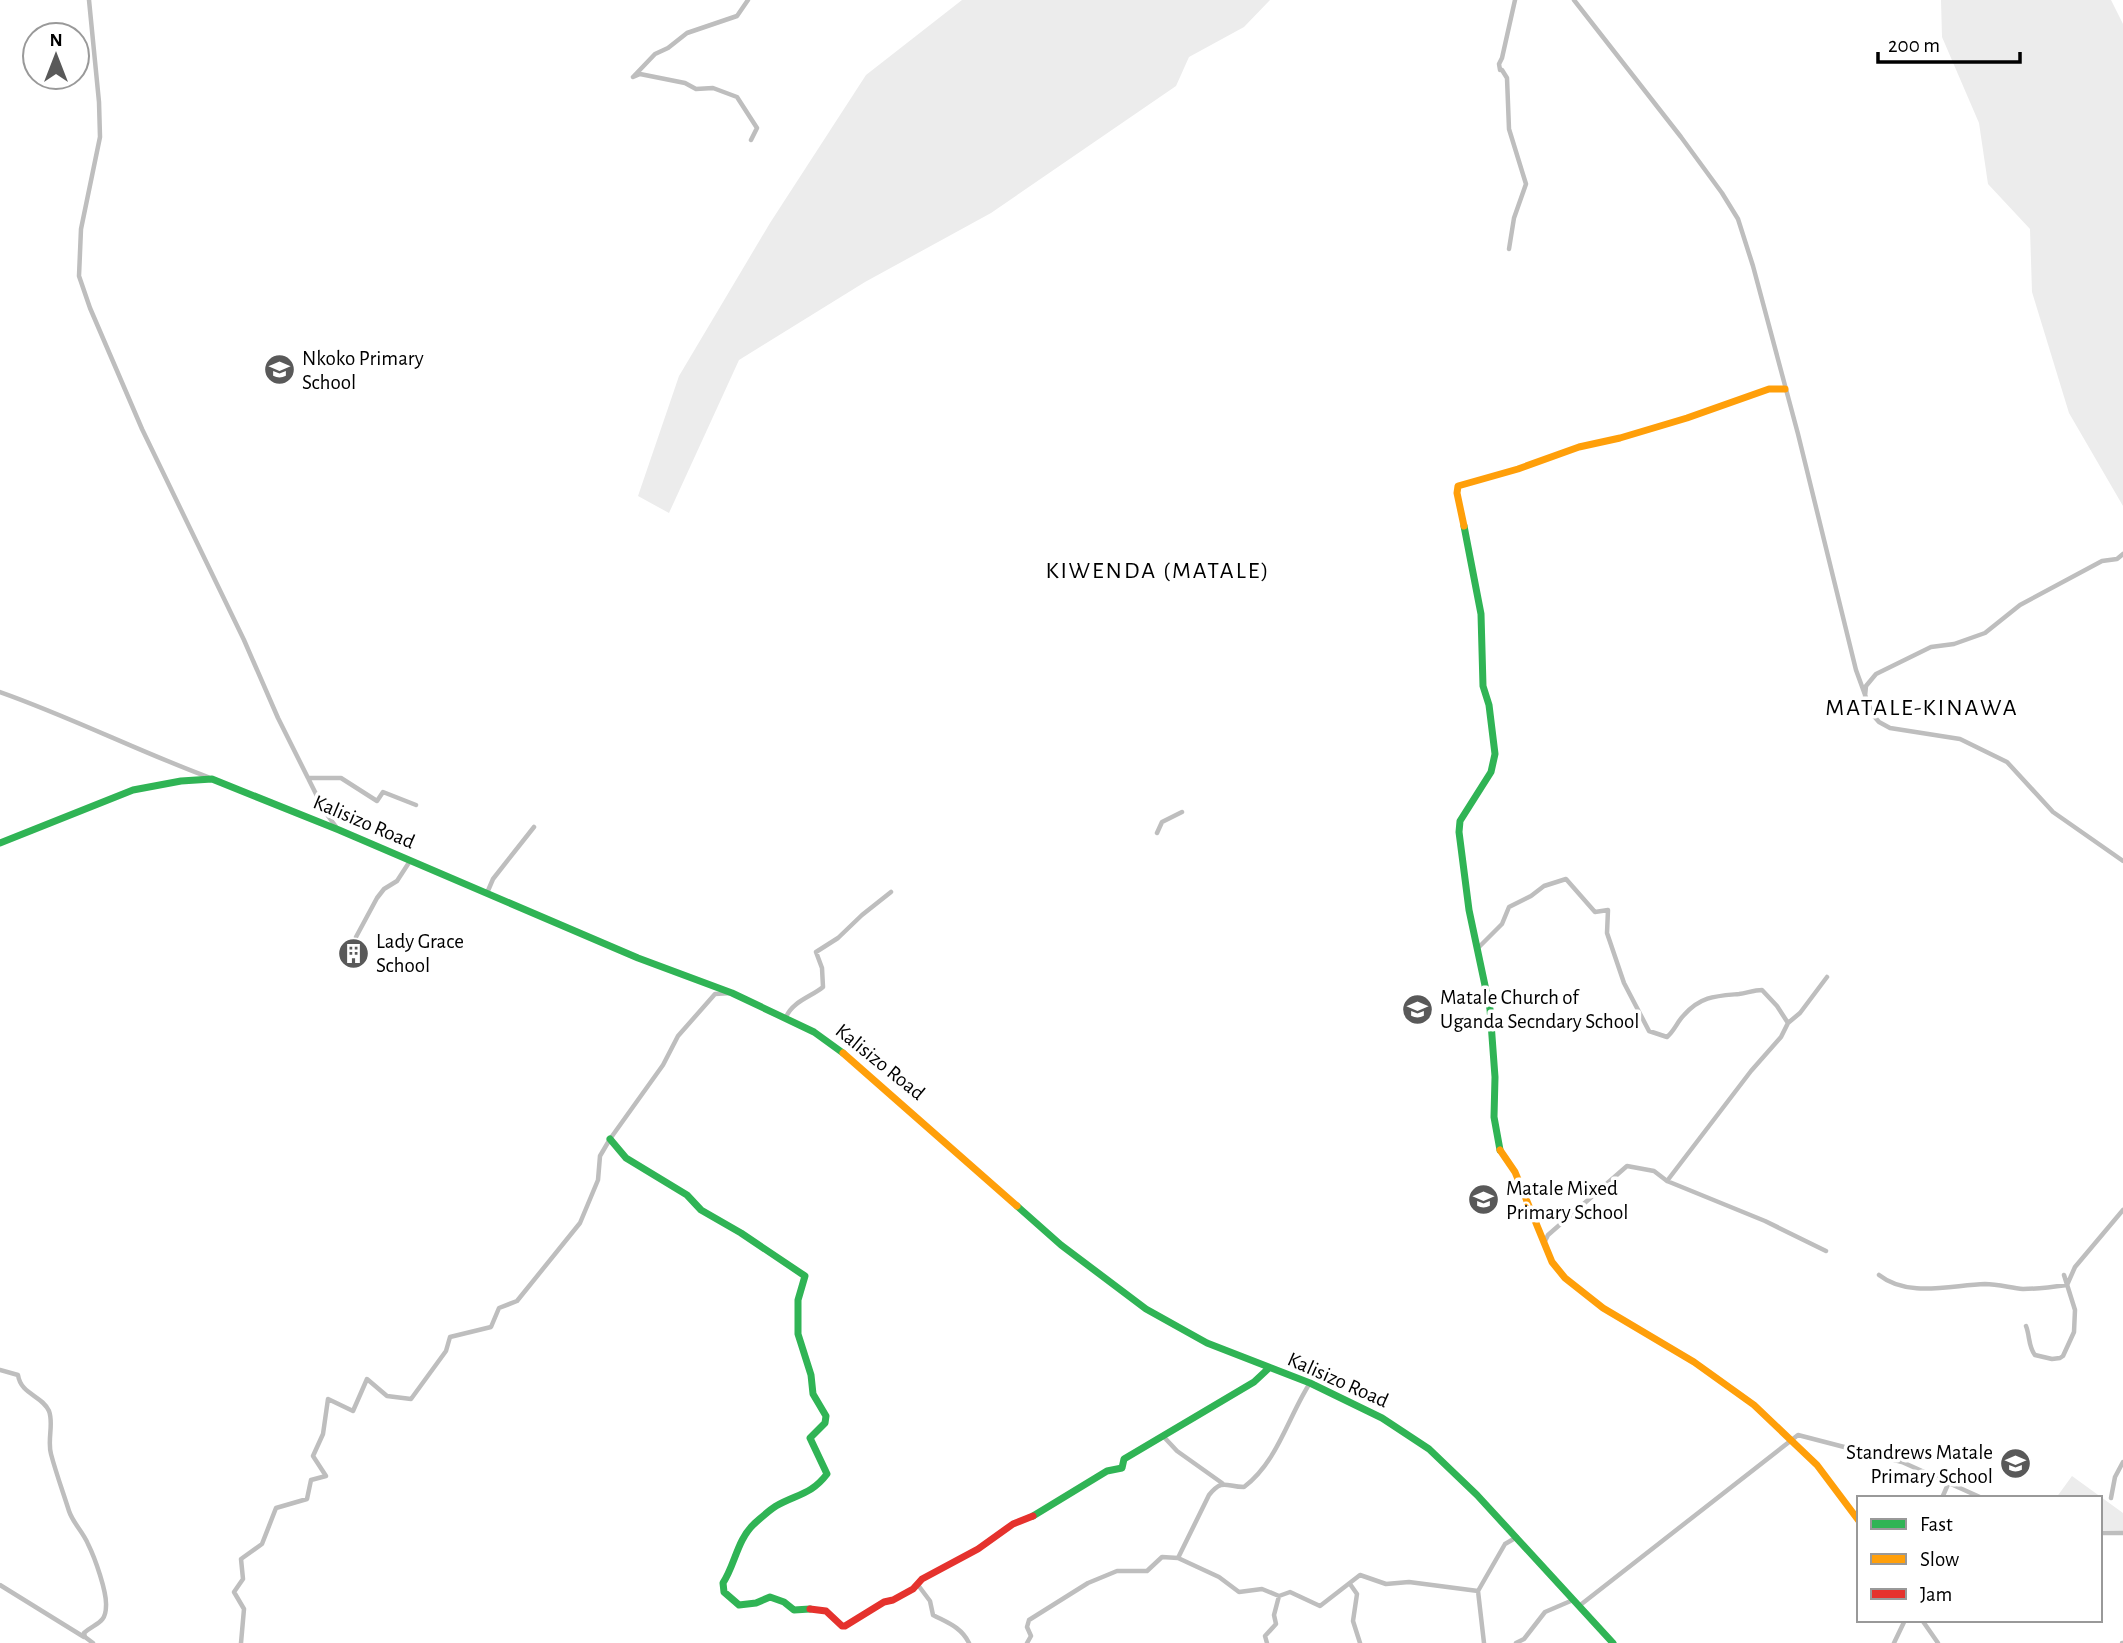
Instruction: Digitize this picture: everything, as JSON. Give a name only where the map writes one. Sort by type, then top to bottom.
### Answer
[{"type":"street","points":[[89,0],[100,136],[81,229],[79,276],[142,429],[308,778],[325,812],[339,830]]},
{"type":"street","points":[[748,0],[737,16],[687,33],[668,48],[655,54],[633,77],[640,74],[685,83],[696,89],[713,88],[737,97],[757,128],[751,140]]},
{"type":"street","points":[[1510,249],[1514,218],[1526,184],[1509,129],[1507,78],[1499,64],[1515,0]]},
{"type":"street","points":[[1574,0],[1681,136],[1738,219],[1753,266],[1865,699],[1879,722],[1890,728],[1960,739],[2007,762],[2053,812],[2123,861]]},
{"type":"street","points":[[1785,389],[1769,389],[1688,418],[1579,447],[1518,469],[1458,486],[1481,614],[1483,686],[1489,705],[1494,754],[1492,772],[1462,816],[1459,825],[1469,910],[1490,1009],[1495,1077],[1494,1117],[1499,1149],[1515,1172],[1557,1271],[1583,1294],[1713,1374],[1793,1439],[1819,1467],[1857,1518]]},
{"type":"street","points":[[1865,699],[1866,686],[1877,674],[1931,648],[1954,644],[1985,633],[2020,605],[2102,561],[2116,559],[2123,554]]},
{"type":"street","points":[[0,692],[212,779]]},
{"type":"street","points":[[308,778],[341,778],[377,801],[383,792],[416,805]]},
{"type":"street","name":"Kalisizo Road","points":[[0,844],[133,790],[181,781],[212,779],[339,830],[638,958],[732,993],[786,1017],[824,1038],[857,1063],[1043,1230],[1146,1309],[1186,1332],[1310,1383],[1394,1425],[1429,1448],[1517,1537],[1613,1643]]},
{"type":"street","points":[[322,823],[325,812]]},
{"type":"street","points":[[1157,833],[1162,822],[1182,812]]},
{"type":"street","points":[[487,893],[494,879],[534,827]]},
{"type":"street","points":[[356,937],[377,898],[397,881],[410,861]]},
{"type":"street","points":[[1478,948],[1502,924],[1509,907],[1544,886],[1566,879],[1595,912],[1608,910],[1607,933],[1624,982],[1649,1031],[1667,1037],[1683,1015],[1709,996],[1756,990],[1762,990],[1788,1023]]},
{"type":"street","points":[[786,1017],[798,1002],[823,987],[822,968],[816,951],[838,938],[891,892]]},
{"type":"street","points":[[1667,1181],[1781,1037],[1788,1023],[1800,1013],[1827,977]]},
{"type":"street","points":[[241,1643],[244,1609],[234,1592],[243,1578],[242,1559],[262,1544],[276,1508],[307,1499],[311,1480],[326,1476],[313,1455],[323,1434],[328,1399],[353,1411],[367,1379],[387,1396],[411,1399],[446,1351],[450,1337],[491,1327],[499,1308],[517,1300],[580,1223],[598,1180],[600,1156],[663,1065],[678,1036],[715,994],[732,993]]},
{"type":"street","points":[[610,1139],[629,1160],[681,1191],[698,1204],[701,1210],[805,1276],[798,1300],[798,1334],[811,1374],[813,1394],[825,1416],[825,1423],[810,1438],[827,1474],[817,1487],[774,1507],[751,1527],[736,1552],[723,1583],[724,1591],[735,1602],[744,1606],[770,1597],[782,1599],[794,1610],[823,1609],[834,1615],[844,1626],[991,1541],[1013,1524],[1034,1516],[1107,1471],[1122,1468],[1124,1459],[1254,1382],[1269,1368]]},
{"type":"street","points":[[1544,1244],[1548,1235],[1627,1166],[1654,1171],[1667,1181],[1765,1220],[1826,1251]]},
{"type":"street","points":[[2067,1286],[2075,1267],[2123,1210]]},
{"type":"street","points":[[1879,1275],[1893,1285],[1908,1287],[1955,1288],[1987,1284],[2028,1289],[2067,1286]]},
{"type":"street","points":[[2026,1326],[2030,1335],[2030,1347],[2035,1355],[2056,1360],[2063,1356],[2076,1324],[2075,1310],[2064,1275]]},
{"type":"street","points":[[0,1370],[18,1375],[20,1384],[30,1395],[44,1402],[50,1412],[50,1449],[69,1512],[89,1544],[107,1605],[100,1624],[84,1633],[85,1637]]},
{"type":"street","points":[[1163,1436],[1177,1451],[1223,1483],[1244,1487],[1268,1464],[1298,1401],[1310,1383]]},
{"type":"street","points":[[1518,1642],[1545,1612],[1576,1603],[1793,1439],[1802,1435],[1840,1448],[1892,1459],[1978,1496]]},
{"type":"street","points":[[2111,1498],[2115,1477],[2123,1462]]},
{"type":"street","points":[[1943,1496],[1949,1482]]},
{"type":"street","points":[[1178,1558],[1209,1495],[1216,1486],[1223,1483]]},
{"type":"street","points":[[2102,1533],[2123,1533]]},
{"type":"street","points":[[1484,1643],[1478,1591],[1505,1544],[1517,1537]]},
{"type":"street","points":[[1027,1643],[1031,1636],[1027,1627],[1029,1620],[1088,1583],[1117,1571],[1147,1572],[1162,1557],[1178,1558],[1219,1577],[1239,1592],[1262,1588],[1279,1596],[1290,1592],[1320,1606],[1357,1576],[1364,1575],[1386,1584],[1409,1582],[1478,1591]]},
{"type":"street","points":[[1350,1584],[1357,1594],[1353,1621],[1360,1643]]},
{"type":"street","points":[[0,1585],[93,1643]]},
{"type":"street","points":[[918,1585],[930,1601],[933,1615],[951,1623],[965,1635],[969,1643]]},
{"type":"street","points":[[1267,1643],[1265,1636],[1276,1624],[1274,1615],[1279,1596]]},
{"type":"street","points":[[1894,1643],[1904,1622]]},
{"type":"street","points":[[1923,1622],[1938,1643]]},
{"type":"shaded area","points":[[962,0],[1270,0],[1244,27],[1189,57],[1176,86],[991,213],[865,282],[739,360],[669,513],[638,496],[679,376],[770,223],[866,75]]},
{"type":"shaded area","points":[[1941,0],[2111,0],[2123,24],[2123,506],[2069,413],[2032,292],[2030,229],[1988,184],[1979,123],[1942,37]]},
{"type":"shaded area","points":[[2072,1476],[2100,1496],[2057,1496]]},
{"type":"shaded area","points":[[2102,1498],[2123,1513],[2123,1531],[2102,1530]]},
{"type":"traffic: fast","points":[[1464,526],[1481,614],[1483,686],[1489,705],[1495,754],[1491,772],[1460,821],[1459,832],[1469,910],[1490,1009],[1495,1077],[1494,1117],[1500,1150]]},
{"type":"traffic: fast","points":[[0,843],[133,790],[181,781],[212,779],[339,830],[638,958],[732,993],[814,1032],[843,1053]]},
{"type":"traffic: fast","points":[[610,1139],[626,1158],[687,1195],[701,1210],[805,1276],[798,1300],[798,1334],[811,1375],[813,1394],[826,1416],[825,1423],[810,1438],[827,1474],[809,1490],[767,1512],[748,1530],[723,1583],[724,1592],[739,1605],[756,1603],[770,1597],[784,1602],[794,1610],[810,1609]]},
{"type":"traffic: fast","points":[[1017,1206],[1061,1245],[1146,1309],[1207,1343],[1310,1383],[1382,1418],[1429,1449],[1477,1495],[1613,1643]]},
{"type":"traffic: fast","points":[[1033,1516],[1107,1471],[1122,1468],[1124,1459],[1254,1382],[1269,1368]]},
{"type":"traffic: slow","points":[[1464,526],[1458,486],[1518,469],[1579,447],[1687,418],[1769,389],[1785,389]]},
{"type":"traffic: slow","points":[[843,1053],[1017,1206]]},
{"type":"traffic: slow","points":[[1500,1150],[1515,1172],[1552,1262],[1565,1278],[1603,1308],[1694,1362],[1754,1405],[1817,1465],[1857,1518]]},
{"type":"traffic: jam","points":[[810,1609],[826,1611],[845,1626],[884,1602],[913,1589],[922,1579],[978,1549],[1013,1524],[1033,1516]]},
{"type":"place","name":"Nkoko Primary School","points":[[279,370]]},
{"type":"place","name":"Lady Grace School","points":[[353,953]]},
{"type":"place","name":"Matale Church of Uganda Secndary School","points":[[1417,1009]]},
{"type":"place","name":"Matale Mixed Primary School","points":[[1483,1200]]},
{"type":"place","name":"Standrews Matale Primary School","points":[[2016,1464]]},
{"type":"district","name":"KIWENDA (MATALE)","points":[[1158,571]]},
{"type":"district","name":"MATALE-KINAWA","points":[[1922,708]]}]
